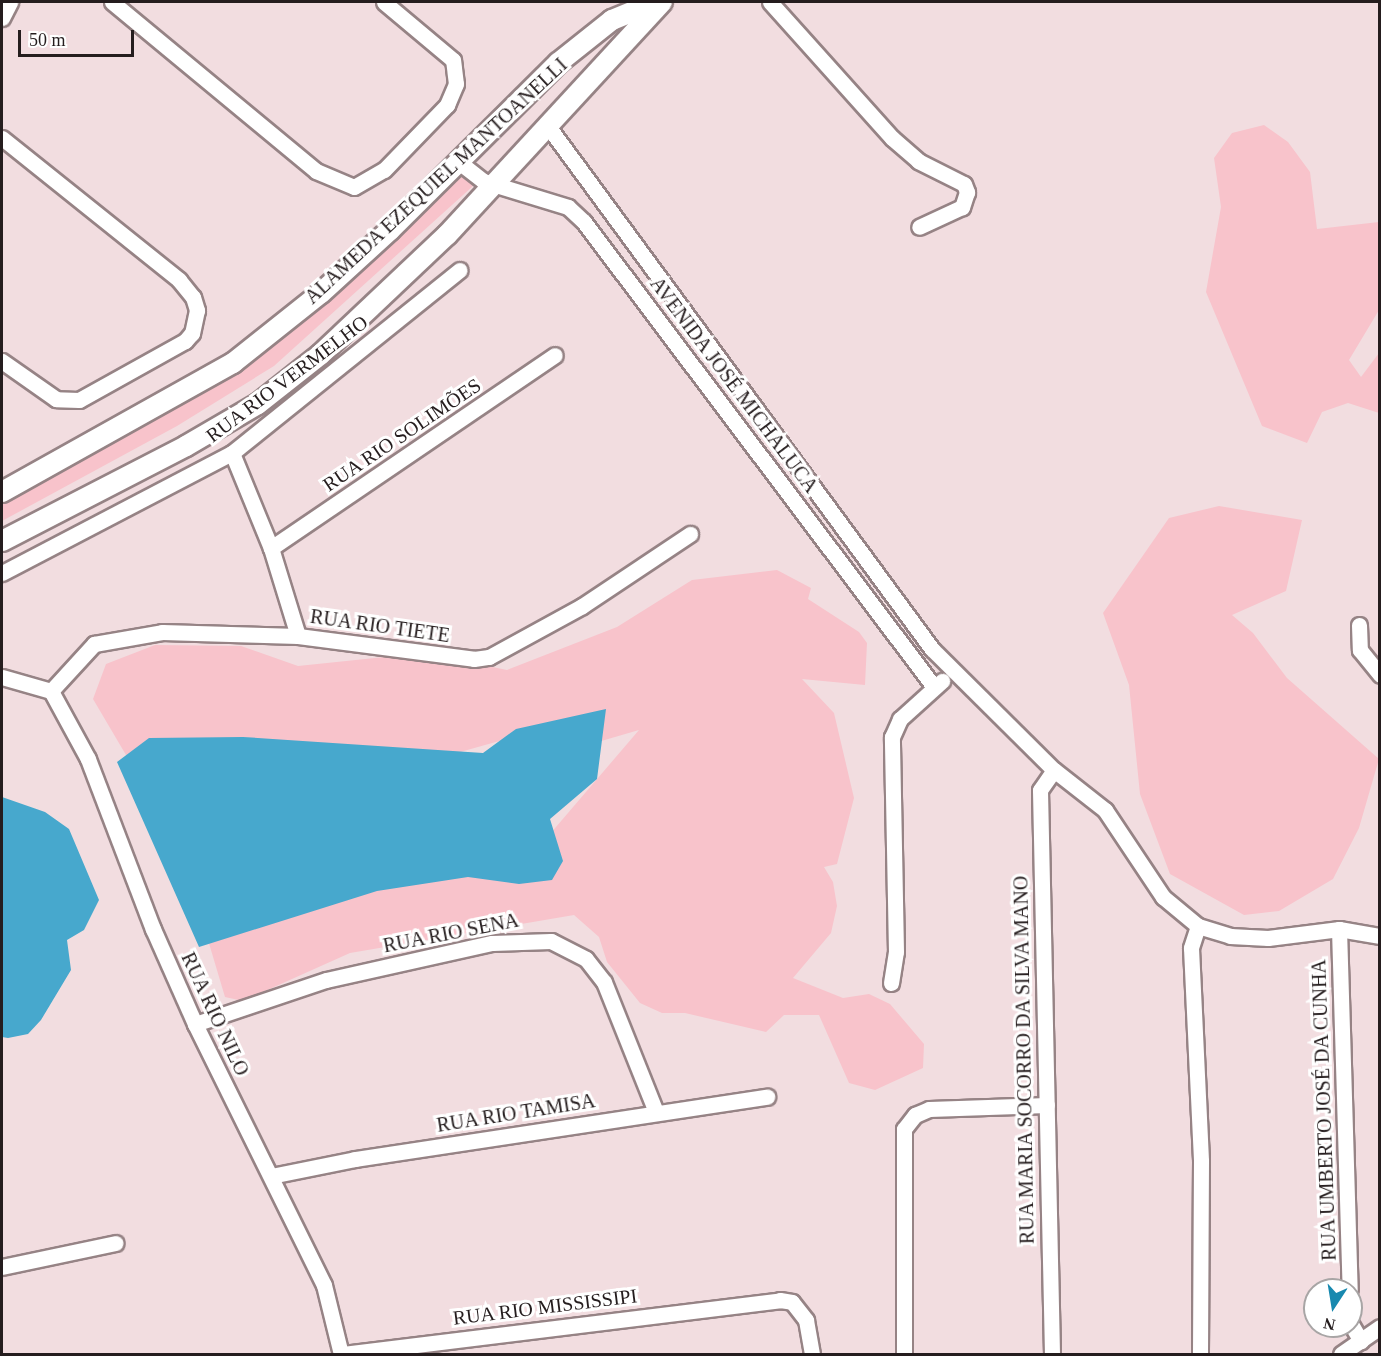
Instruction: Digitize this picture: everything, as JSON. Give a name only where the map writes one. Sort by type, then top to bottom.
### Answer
[{"type":"main road","name":"ALAMEDA EZEQUIEL MANTOANELLI","points":[[2,492],[233,363],[321,293],[459,162],[558,63],[612,20],[656,2]]},
{"type":"main road","name":"ALAMEDA EZEQUIEL MANTOANELLI","points":[[2,541],[258,404],[321,354],[550,129],[581,87],[662,2]]},
{"type":"main road","points":[[558,63],[581,87]]},
{"type":"street","points":[[2,18],[10,2]]},
{"type":"street","points":[[112,2],[316,171],[354,187],[384,170],[447,105],[456,84],[453,60],[384,2]]},
{"type":"street","points":[[770,2],[892,138],[918,161],[964,184],[967,192],[962,207],[919,227]]},
{"type":"street","name":"AVENIDA JOSÉ MICHALUCA","points":[[550,129],[952,674],[1054,770],[1105,810],[1121,828],[1163,897],[1198,926]]},
{"type":"street","points":[[2,138],[179,280],[193,297],[197,310],[192,333],[184,341],[79,400],[56,399],[2,361]]},
{"type":"street","name":"AVENIDA JOSÉ MICHALUCA","points":[[459,162],[475,177],[568,207],[590,230],[890,634],[934,687]]},
{"type":"street","name":"RUA RIO VERMELHO","points":[[2,573],[232,453],[460,270]]},
{"type":"street","name":"RUA RIO SOLIMÕES","points":[[271,548],[555,355]]},
{"type":"street","points":[[232,453],[271,548],[298,636]]},
{"type":"street","name":"RUA RIO TIETE","points":[[51,691],[94,644],[110,638],[162,632],[298,636],[474,660],[489,657],[582,606],[690,534]]},
{"type":"street","points":[[1359,625],[1360,650],[1380,675]]},
{"type":"street","points":[[891,983],[896,952],[892,737],[900,719],[934,687],[952,674]]},
{"type":"street","points":[[2,677],[51,691]]},
{"type":"street","name":"RUA RIO NILO","points":[[51,691],[88,759],[153,929],[195,1024],[324,1285],[342,1354]]},
{"type":"street","name":"RUA MARIA SOCORRO DA SILVA MANO","points":[[1052,1354],[1040,790],[1054,770]]},
{"type":"street","points":[[1200,1354],[1201,1161],[1191,948],[1198,926],[1230,936],[1268,938],[1339,929],[1380,936]]},
{"type":"street","name":"RUA UMBERTO JOSÉ DA CUNHA","points":[[1339,929],[1350,1278]]},
{"type":"street","name":"RUA RIO SENA","points":[[195,1024],[326,980],[492,943],[551,941],[586,959],[604,982],[656,1112]]},
{"type":"street","name":"RUA RIO TAMISA","points":[[271,1176],[656,1112],[767,1097]]},
{"type":"street","points":[[904,1354],[900,1144],[908,1122],[929,1109],[1047,1105]]},
{"type":"street","points":[[2,1267],[116,1243]]},
{"type":"street","name":"RUA RIO MISSISSIPI","points":[[342,1354],[780,1300],[799,1307],[811,1333],[812,1354]]},
{"type":"street","points":[[1341,1354],[1380,1327]]},
{"type":"shaded area","points":[[1264,125],[1288,142],[1310,172],[1317,229],[1379,222],[1379,310],[1349,360],[1361,377],[1379,353],[1379,413],[1348,403],[1322,412],[1307,443],[1262,426],[1206,292],[1221,207],[1214,158],[1232,133]]},
{"type":"shaded area","points":[[463,167],[473,186],[274,366],[177,426],[2,521],[2,499],[187,402],[252,359]]},
{"type":"shaded area","points":[[1219,506],[1302,520],[1286,591],[1232,615],[1253,633],[1287,678],[1379,759],[1359,828],[1333,879],[1279,911],[1244,915],[1170,874],[1140,794],[1129,685],[1103,613],[1169,518]]},
{"type":"shaded area","points":[[777,570],[811,588],[808,599],[859,632],[867,643],[865,685],[802,679],[834,713],[854,798],[837,864],[824,867],[833,882],[837,906],[831,933],[793,978],[843,998],[869,994],[890,1004],[924,1044],[923,1068],[875,1090],[849,1083],[819,1015],[784,1015],[766,1032],[685,1013],[662,1013],[640,1003],[607,962],[599,937],[574,915],[350,953],[243,1001],[225,997],[208,940],[265,885],[538,848],[639,730],[591,744],[545,728],[453,754],[238,739],[126,755],[93,699],[106,664],[155,645],[241,646],[298,666],[423,653],[507,670],[617,627],[692,580]]},
{"type":"water","points":[[606,709],[597,779],[550,819],[563,861],[552,880],[519,884],[468,877],[377,891],[199,947],[117,762],[149,738],[243,737],[483,753],[516,729]]},
{"type":"water","points":[[2,797],[45,812],[69,829],[99,900],[84,930],[67,940],[71,970],[41,1020],[28,1034],[8,1038],[2,1037]]}]
